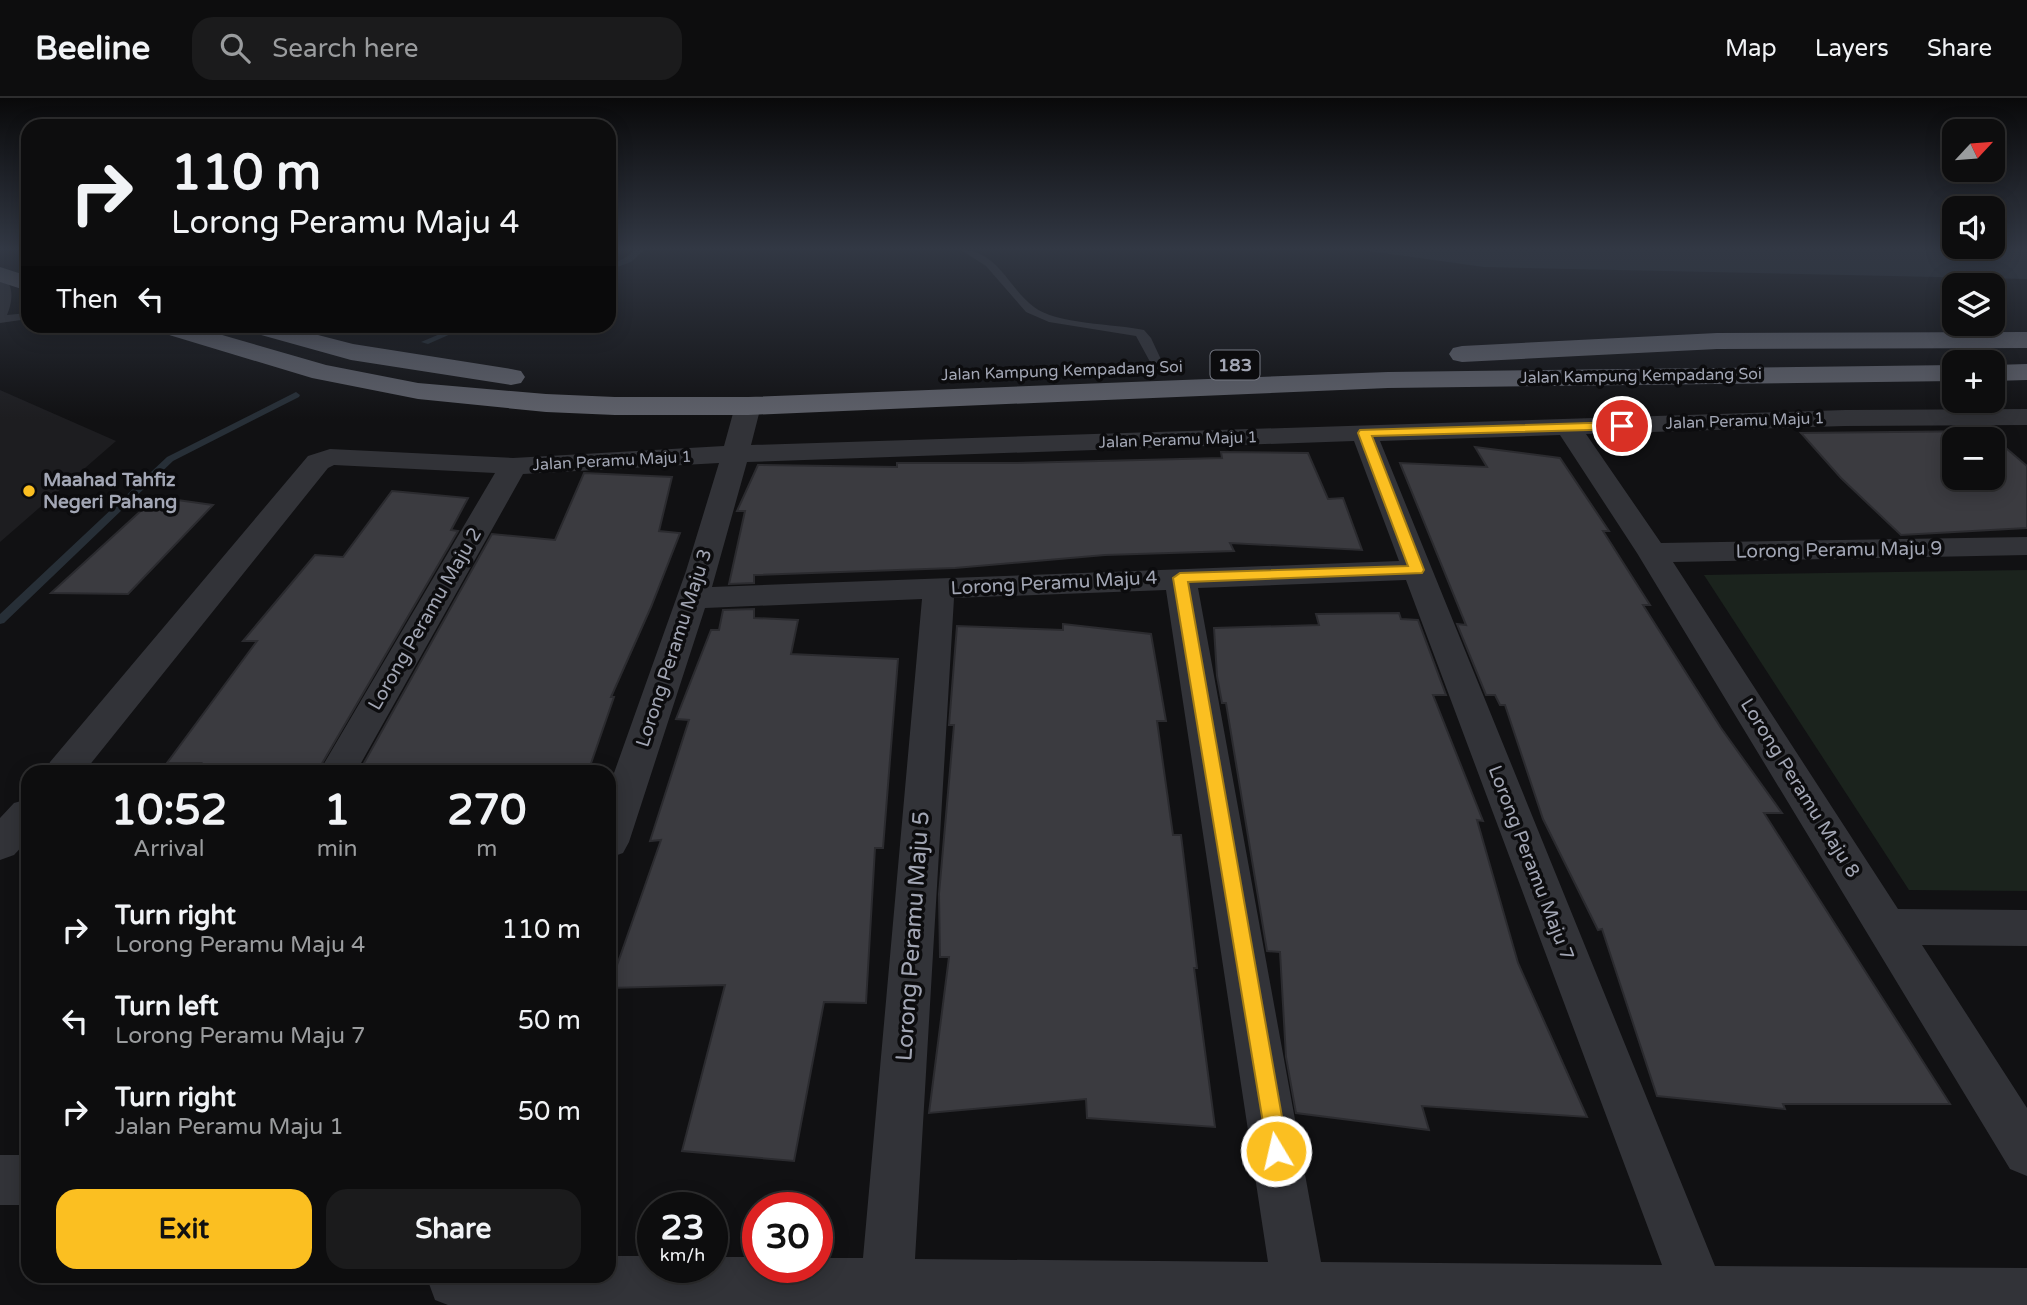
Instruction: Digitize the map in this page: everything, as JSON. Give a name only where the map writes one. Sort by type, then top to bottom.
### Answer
[{"type":"highway","name":"Jalan Kampung Kempadang Soi","points":[[189,333],[322,372],[418,391],[546,403],[748,406],[1388,380],[1942,373]]},
{"type":"highway","name":"Jalan Kampung Kempadang Soi","points":[[282,333],[351,352],[500,376],[686,384],[1160,368],[1780,340],[2027,340]]},
{"type":"highway","points":[[1780,340],[1746,349],[1741,352],[1743,358],[1765,366],[1812,375]]},
{"type":"highway","points":[[2005,373],[2027,372]]},
{"type":"street","name":"Lorong Peramu Maju 3","points":[[616,821],[691,598],[736,454],[748,406]]},
{"type":"street","name":"Jalan Peramu Maju 1","points":[[69,765],[318,462],[330,457],[513,466],[736,454],[1364,433],[1846,418],[2027,417]]},
{"type":"street","name":"Lorong Peramu Maju 8","points":[[1569,428],[1652,553],[2027,1152]]},
{"type":"street","name":"Lorong Peramu Maju 7","points":[[1364,433],[1699,1292]]},
{"type":"street","name":"Lorong Peramu Maju 2","points":[[341,765],[513,466]]},
{"type":"street","name":"Lorong Peramu Maju 9","points":[[1652,553],[2027,546]]},
{"type":"street","name":"Lorong Peramu Maju 4","points":[[691,598],[1417,570]]},
{"type":"street","points":[[1180,578],[1299,1288]]},
{"type":"street","name":"Lorong Peramu Maju 5","points":[[887,1283],[939,589]]},
{"type":"street","points":[[0,844],[21,822]]},
{"type":"street","points":[[1888,927],[2027,929]]},
{"type":"street","points":[[0,1181],[21,1180]]},
{"type":"street","points":[[452,1287],[887,1283],[1299,1288],[1421,1298],[1699,1292],[2027,1295]]},
{"type":"lane","points":[[1027,306],[1049,319],[1140,333],[1160,368]]},
{"type":"lane","points":[[0,320],[21,317]]},
{"type":"shaded area","name":"Maahad Tahfiz Negeri Pahang","points":[[0,390],[116,441],[0,542]]},
{"type":"shaded area","points":[[2027,570],[2027,891],[1909,890],[1704,575]]},
{"type":"building","points":[[1942,431],[1942,490],[2005,490],[2005,447],[2027,466],[2027,528],[1901,535],[1841,478],[1801,433]]},
{"type":"building","points":[[1475,447],[1560,458],[1609,531],[1603,531],[1650,605],[1643,605],[1721,728],[1782,813],[1764,813],[1950,1104],[1783,1104],[1785,1109],[1657,1096],[1602,929],[1598,930],[1543,819],[1505,705],[1500,705],[1495,695],[1486,695],[1457,624],[1466,625],[1400,463],[1487,467]]},
{"type":"building","points":[[1221,452],[1308,453],[1328,499],[1343,498],[1362,550],[1230,543],[1234,551],[1105,555],[955,568],[754,575],[754,583],[729,584],[745,511],[737,511],[758,465],[897,467],[897,463],[1222,458]]},
{"type":"building","points":[[584,473],[672,477],[659,531],[680,533],[611,697],[614,697],[590,765],[363,765],[492,534],[555,540]]},
{"type":"building","points":[[392,491],[468,498],[451,530],[458,531],[321,765],[167,763],[257,641],[243,641],[315,555],[343,557]]},
{"type":"building","points":[[156,497],[213,505],[128,594],[51,593]]},
{"type":"building","points":[[754,609],[754,618],[798,620],[791,654],[898,659],[883,848],[875,848],[866,1003],[824,1002],[794,1161],[682,1151],[725,985],[616,988],[616,968],[661,840],[650,841],[689,720],[676,719],[711,630],[719,630],[723,610]]},
{"type":"building","points":[[1399,613],[1401,619],[1418,620],[1446,695],[1433,695],[1483,821],[1477,820],[1518,963],[1587,1117],[1422,1106],[1429,1130],[1296,1113],[1286,1057],[1280,952],[1267,951],[1226,703],[1222,703],[1217,676],[1214,628],[1319,625],[1316,614]]},
{"type":"building","points":[[1063,624],[1151,634],[1166,721],[1157,721],[1173,835],[1181,835],[1197,968],[1194,968],[1215,1127],[1087,1118],[1086,1099],[929,1113],[949,957],[940,957],[939,894],[954,725],[949,725],[957,626],[1063,630]]},
{"type":"waterway","points":[[425,342],[448,333]]},
{"type":"waterway","points":[[0,620],[170,459],[296,395]]},
{"type":"place","name":"Maahad Tahfiz Negeri Pahang","points":[[29,491]]},
{"type":"route","points":[[1276,1151],[1180,578],[1417,570],[1364,433],[1622,426]]}]
